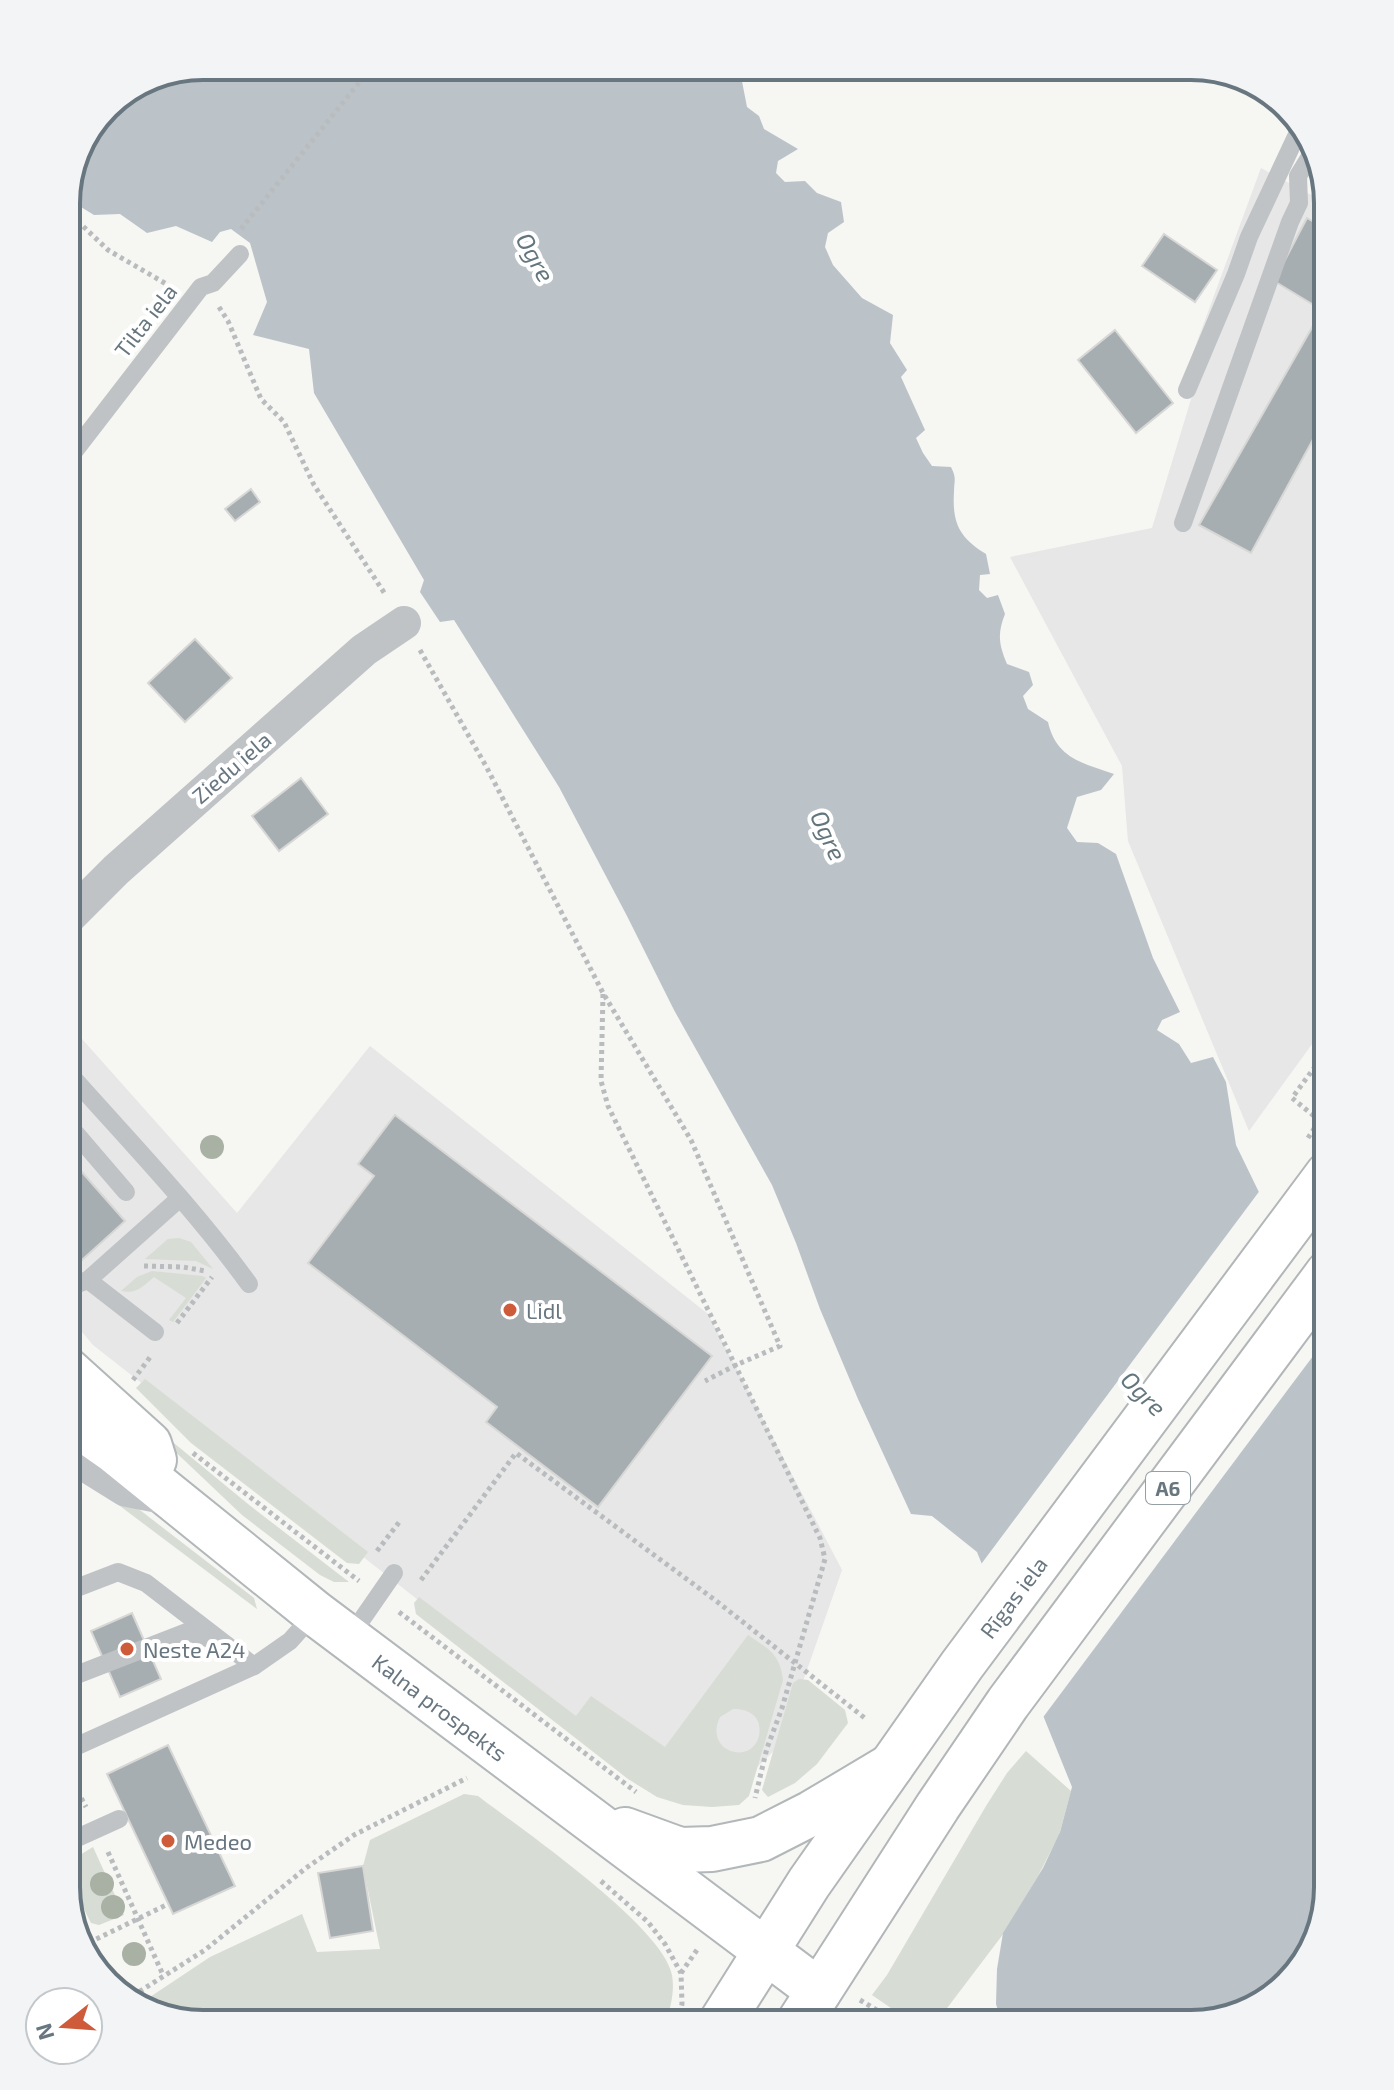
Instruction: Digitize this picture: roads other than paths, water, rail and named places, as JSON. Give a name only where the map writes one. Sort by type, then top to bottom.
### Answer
[{"type":"main road","name":"Rīgas iela","points":[[729,2010],[809,1883],[962,1665],[1314,1193]]},
{"type":"main road","name":"A6","points":[[833,2006],[938,1806],[1008,1703],[1314,1292]]},
{"type":"main road","points":[[80,1382],[149,1444],[165,1493]]},
{"type":"main road","name":"Kalna prospekts","points":[[80,1427],[315,1613],[766,1951],[833,2006]]},
{"type":"main road","points":[[583,1813],[680,1850],[712,1849],[761,1839],[891,1766]]},
{"type":"street","name":"Ziedu iela","points":[[80,906],[116,870],[364,650],[404,623]]},
{"type":"street","points":[[80,1457],[127,1486],[165,1493]]},
{"type":"lane","points":[[1187,390],[1249,237],[1295,139]]},
{"type":"lane","points":[[1183,523],[1299,203],[1298,176],[1307,162]]},
{"type":"lane","name":"Tilta iela","points":[[80,444],[201,287],[213,283],[237,246]]},
{"type":"lane","points":[[80,1086],[180,1198],[249,1284]]},
{"type":"lane","points":[[80,1138],[126,1192]]},
{"type":"lane","points":[[80,1283],[88,1280],[180,1198]]},
{"type":"lane","points":[[88,1280],[155,1332]]},
{"type":"lane","points":[[80,1587],[118,1572],[146,1583],[254,1666]]},
{"type":"lane","points":[[349,1638],[394,1573]]},
{"type":"lane","points":[[80,1745],[254,1666],[290,1641],[315,1613]]},
{"type":"lane","points":[[80,1674],[187,1632],[223,1643]]},
{"type":"lane","points":[[80,1837],[119,1819]]},
{"type":"water","name":"Ogre","points":[[203,80],[742,80],[747,107],[759,116],[764,129],[798,149],[778,161],[776,173],[785,182],[805,181],[817,193],[841,202],[844,222],[828,233],[825,247],[833,265],[862,298],[893,315],[890,343],[907,370],[901,377],[925,430],[916,438],[932,466],[951,467],[953,471],[956,521],[964,536],[986,554],[990,574],[980,575],[979,590],[987,598],[998,595],[1005,614],[1000,634],[1004,657],[1007,664],[1029,672],[1033,685],[1023,696],[1028,709],[1048,722],[1057,744],[1064,751],[1081,762],[1114,774],[1101,790],[1077,797],[1067,828],[1077,842],[1098,843],[1116,854],[1153,958],[1180,1012],[1162,1020],[1157,1030],[1179,1044],[1191,1063],[1213,1057],[1226,1082],[1236,1145],[1314,1305],[1313,1903],[1305,1934],[1297,1948],[1278,1974],[1266,1984],[1238,2001],[1207,2009],[998,2010],[997,1969],[1003,1933],[1043,1868],[1060,1832],[1072,1787],[977,1552],[932,1516],[911,1514],[858,1399],[772,1185],[674,1010],[559,787],[454,620],[440,622],[420,592],[424,580],[314,393],[309,349],[253,335],[267,302],[250,243],[231,229],[220,232],[212,242],[176,226],[147,233],[120,214],[94,215],[80,206],[80,195],[84,171],[106,128],[122,111],[156,89],[179,82]]},
{"type":"place","name":"Lidl","points":[[510,1310]]},
{"type":"place","name":"Neste A24","points":[[127,1649]]},
{"type":"place","name":"Medeo","points":[[168,1841]]}]
